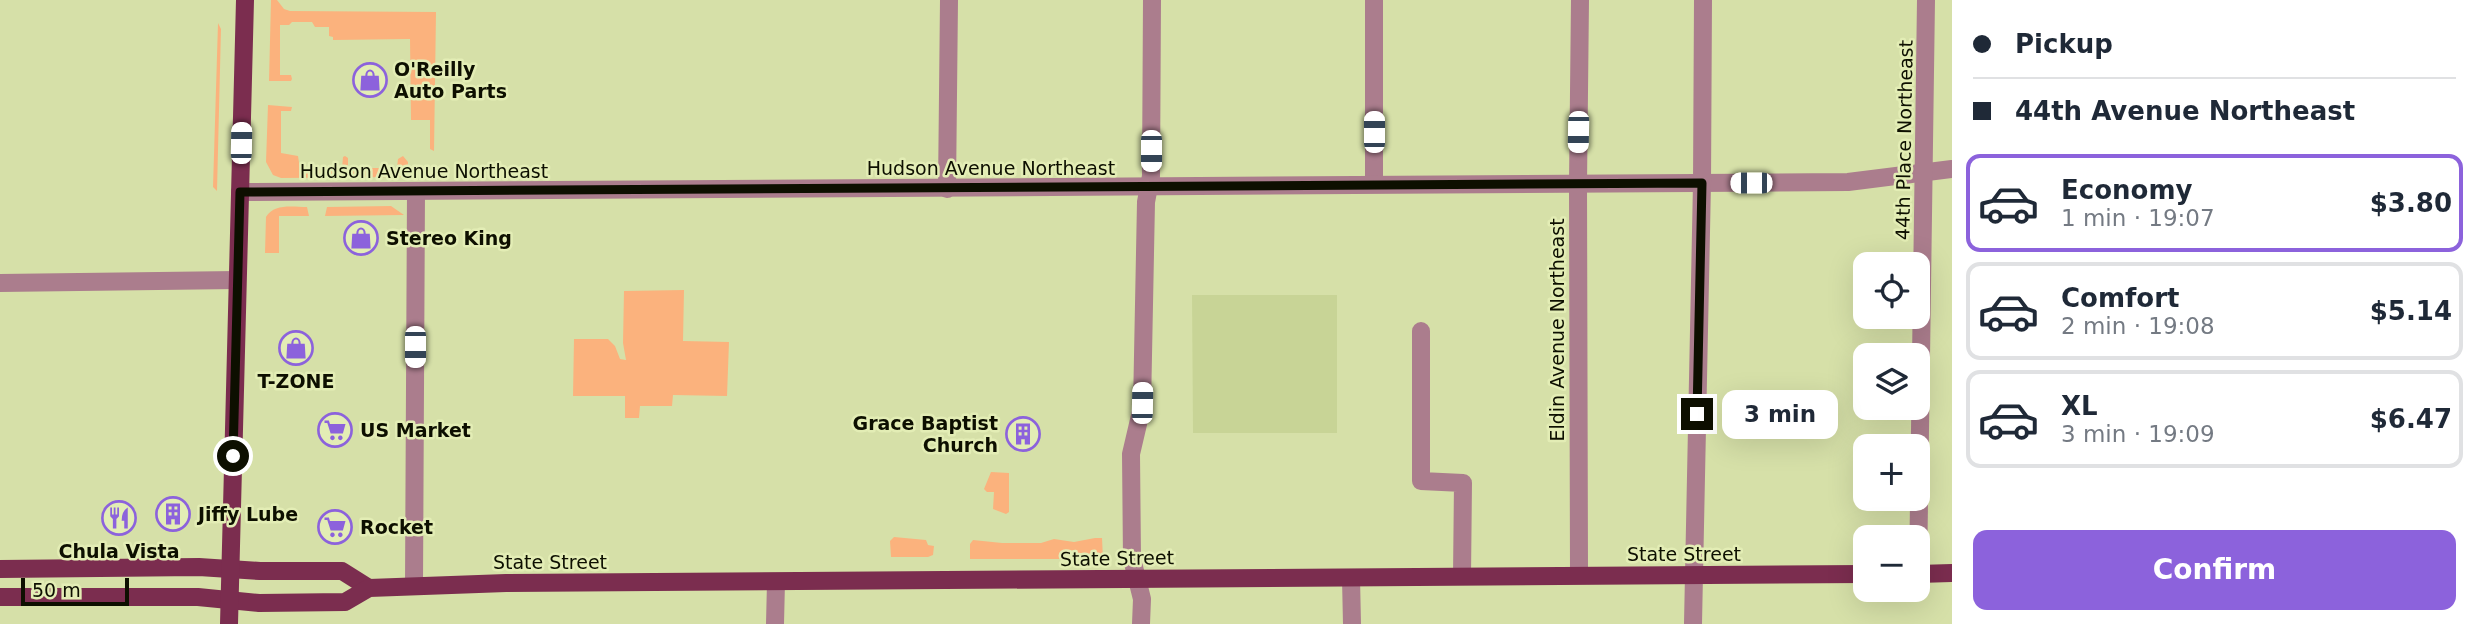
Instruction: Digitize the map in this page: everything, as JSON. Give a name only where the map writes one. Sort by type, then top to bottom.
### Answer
[{"type":"main road","points":[[229,624],[244,0]]},
{"type":"main road","points":[[0,569],[199,568],[342,571],[369,588]]},
{"type":"main road","points":[[1930,574],[1952,573]]},
{"type":"main road","name":"State Street","points":[[0,597],[198,597],[260,603],[345,602],[369,588],[414,585],[1853,574]]},
{"type":"street","points":[[947,189],[949,0]]},
{"type":"street","points":[[1142,624],[1142,599],[1132,559],[1131,454],[1142,407],[1146,202],[1151,176],[1152,0]]},
{"type":"street","points":[[1374,0],[1374,184]]},
{"type":"street","name":"Eldin Avenue Northeast","points":[[1579,575],[1580,0]]},
{"type":"street","points":[[1693,624],[1703,0]]},
{"type":"street","name":"44th Place Northeast","points":[[1919,525],[1926,0]]},
{"type":"street","name":"Hudson Avenue Northeast","points":[[240,192],[1848,182],[1952,169]]},
{"type":"street","points":[[414,585],[416,192]]},
{"type":"street","points":[[0,283],[237,280]]},
{"type":"street","points":[[1421,331],[1421,481],[1463,483],[1462,576]]},
{"type":"street","points":[[1351,578],[1352,624]]},
{"type":"street","points":[[775,624],[776,582]]},
{"type":"shaded area","points":[[271,0],[277,0],[284,9],[290,11],[436,12],[434,151],[430,149],[430,120],[411,120],[410,39],[333,40],[333,37],[329,36],[329,27],[315,27],[312,22],[280,25],[280,75],[291,75],[292,79],[269,81]]},
{"type":"shaded area","points":[[218,23],[221,29],[217,191],[213,187]]},
{"type":"shaded area","points":[[268,105],[292,107],[291,111],[281,111],[281,153],[298,156],[300,169],[342,169],[345,156],[348,158],[348,168],[397,168],[398,159],[403,156],[408,162],[407,177],[281,178],[273,175],[266,162]]},
{"type":"shaded area","points":[[391,206],[404,215],[325,216],[327,207]]},
{"type":"shaded area","points":[[284,207],[307,207],[309,216],[279,216],[279,253],[265,253],[266,217],[269,213]]},
{"type":"shaded area","points":[[684,290],[683,341],[729,342],[727,396],[673,395],[672,406],[640,406],[639,418],[625,418],[625,396],[573,396],[574,339],[608,339],[615,346],[620,359],[626,360],[623,343],[624,291]]},
{"type":"shaded area","points":[[1192,295],[1337,295],[1337,433],[1193,433]]},
{"type":"shaded area","points":[[991,472],[1009,473],[1009,512],[1006,514],[993,509],[994,492],[984,489]]},
{"type":"shaded area","points":[[894,537],[926,540],[928,545],[934,546],[933,555],[891,557],[890,541]]},
{"type":"shaded area","points":[[1102,538],[1103,559],[970,559],[970,544],[973,540],[1041,543],[1054,539],[1074,542]]},
{"type":"place","name":"O'Reilly Auto Parts","points":[[370,80]]},
{"type":"place","name":"Stereo King","points":[[361,238]]},
{"type":"place","name":"T-ZONE","points":[[296,348]]},
{"type":"place","name":"US Market","points":[[335,430]]},
{"type":"place","name":"Grace Baptist Church","points":[[1023,434]]},
{"type":"place","name":"Jiffy Lube","points":[[173,514]]},
{"type":"place","name":"Chula Vista","points":[[119,518]]},
{"type":"place","name":"Rocket","points":[[335,527]]},
{"type":"route","points":[[233,456],[240,192],[1702,183],[1697,414]]}]
